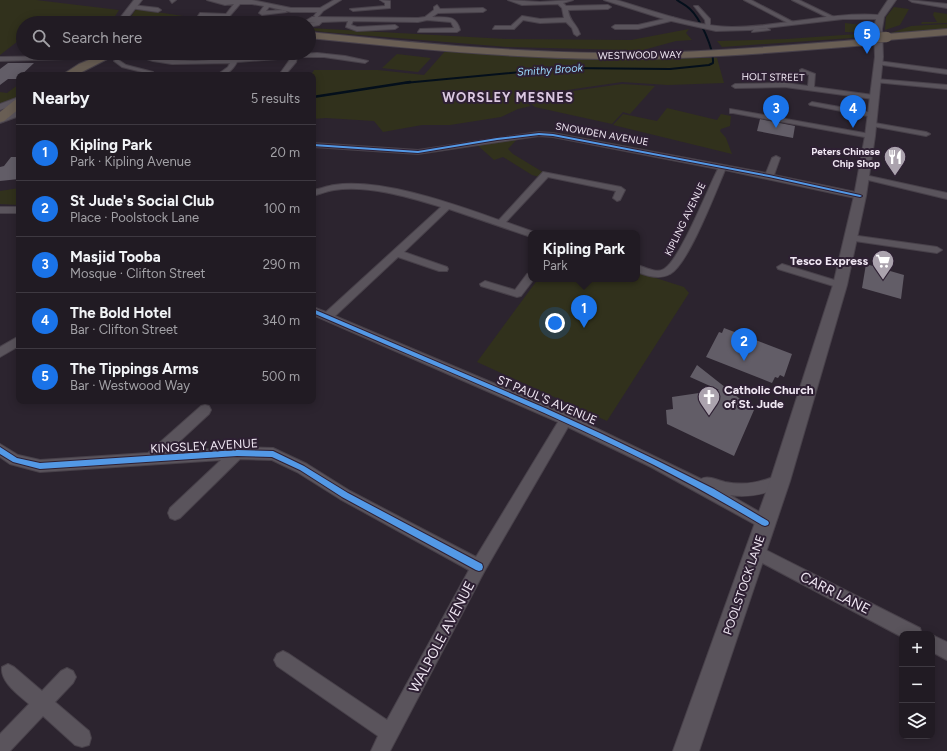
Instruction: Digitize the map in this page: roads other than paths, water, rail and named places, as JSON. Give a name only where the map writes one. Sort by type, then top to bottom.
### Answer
[{"type":"highway","name":"WESTWOOD WAY","points":[[316,32],[516,50],[697,52]]},
{"type":"highway","name":"WESTWOOD WAY","points":[[887,39],[947,32]]},
{"type":"highway","name":"WESTWOOD WAY","points":[[316,36],[517,53],[606,56],[721,51],[868,40],[947,36]]},
{"type":"highway","points":[[63,64],[83,66],[108,60]]},
{"type":"highway","points":[[2,119],[16,104]]},
{"type":"highway","points":[[2,119],[16,117]]},
{"type":"main road","points":[[125,16],[138,0]]},
{"type":"main road","name":"POOLSTOCK LANE","points":[[686,751],[780,481],[840,285],[860,196],[872,125],[873,97],[878,63],[878,29],[880,17],[892,0]]},
{"type":"main road","points":[[608,3],[702,26],[730,29],[760,30],[792,23],[833,18],[858,16],[880,17]]},
{"type":"main road","points":[[2,119],[16,112]]},
{"type":"street","points":[[210,0],[238,4],[254,1],[291,10],[321,10],[338,0]]},
{"type":"street","points":[[383,0],[388,2],[389,8],[353,8],[348,26],[357,29],[395,28]]},
{"type":"street","points":[[511,0],[518,3],[543,1],[562,5],[608,3]]},
{"type":"street","points":[[562,5],[570,0]]},
{"type":"street","points":[[747,0],[792,23]]},
{"type":"street","points":[[795,0],[833,18]]},
{"type":"street","points":[[912,0],[947,6]]},
{"type":"street","points":[[514,8],[518,3]]},
{"type":"street","points":[[228,16],[238,4]]},
{"type":"street","points":[[268,4],[262,13],[280,14],[291,10]]},
{"type":"street","points":[[427,18],[436,5],[484,10]]},
{"type":"street","points":[[562,5],[567,20],[574,26],[577,34]]},
{"type":"street","points":[[132,7],[158,10]]},
{"type":"street","points":[[696,7],[708,20],[702,26]]},
{"type":"street","points":[[316,20],[321,10]]},
{"type":"street","points":[[316,20],[351,18],[418,20],[427,18],[452,20],[455,22],[457,30],[420,31]]},
{"type":"street","points":[[495,28],[512,28],[522,18],[540,21],[567,20]]},
{"type":"street","points":[[615,27],[638,27],[673,19]]},
{"type":"street","points":[[316,20],[320,21],[316,24]]},
{"type":"street","points":[[512,28],[515,35]]},
{"type":"street","points":[[316,55],[350,61],[365,61]]},
{"type":"street","points":[[0,59],[63,64]]},
{"type":"street","points":[[118,60],[124,66],[153,71],[170,62]]},
{"type":"street","points":[[162,60],[170,62],[196,60]]},
{"type":"street","points":[[225,72],[231,68],[235,60]]},
{"type":"street","points":[[285,72],[294,60]]},
{"type":"street","points":[[878,63],[947,72]]},
{"type":"street","name":"HOLT STREET","points":[[802,71],[815,73],[811,87]]},
{"type":"street","points":[[876,81],[947,87]]},
{"type":"street","name":"HOLT STREET","points":[[735,86],[781,85],[811,87],[873,97]]},
{"type":"street","points":[[812,104],[872,125]]},
{"type":"street","points":[[733,111],[872,125],[926,134]]},
{"type":"street","name":"SNOWDEN AVENUE","points":[[539,134],[547,126]]},
{"type":"street","name":"SNOWDEN AVENUE","points":[[316,146],[418,152],[539,134],[569,137],[722,168],[770,176],[860,196]]},
{"type":"street","points":[[770,176],[776,158]]},
{"type":"street","name":"KIPLING AVENUE","points":[[640,269],[656,273],[671,270],[685,247],[722,168]]},
{"type":"street","points":[[500,224],[546,174],[621,190],[617,198]]},
{"type":"street","points":[[863,176],[947,196]]},
{"type":"street","points":[[316,186],[327,188],[345,187],[388,191],[417,198],[528,233]]},
{"type":"street","points":[[316,192],[327,188]]},
{"type":"street","points":[[327,318],[446,207]]},
{"type":"street","points":[[0,210],[16,210]]},
{"type":"street","points":[[851,238],[937,250]]},
{"type":"street","points":[[397,253],[442,269]]},
{"type":"street","points":[[782,267],[840,285]]},
{"type":"street","points":[[484,284],[517,294],[528,280]]},
{"type":"street","name":"ST PAUL'S AVENUE","points":[[316,312],[566,420],[684,476],[765,523]]},
{"type":"street","points":[[0,352],[16,342]]},
{"type":"street","points":[[151,459],[204,410]]},
{"type":"street","name":"WALPOLE AVENUE","points":[[380,751],[479,567],[566,420]]},
{"type":"street","name":"KINGSLEY AVENUE","points":[[0,450],[15,460],[40,466],[237,453],[272,454],[302,468],[345,495],[479,567]]},
{"type":"street","points":[[175,513],[237,453]]},
{"type":"street","points":[[684,476],[722,488],[744,490],[763,489],[780,481]]},
{"type":"street","name":"CARR LANE","points":[[756,552],[908,631]]},
{"type":"street","points":[[935,645],[947,651]]},
{"type":"street","points":[[283,660],[390,733]]},
{"type":"street","points":[[8,672],[82,738]]},
{"type":"street","points":[[0,748],[67,677]]},
{"type":"waterway","name":"Smithy Brook","points":[[404,83],[564,68],[670,69],[709,65],[713,63],[709,42],[698,19],[687,6],[677,0]]},
{"type":"waterway","name":"Smithy Brook","points":[[316,97],[410,82]]},
{"type":"place","name":"The Tippings Arms","points":[[867,54]]},
{"type":"place","name":"Masjid Tooba","points":[[776,128]]},
{"type":"place","name":"The Bold Hotel","points":[[853,128]]},
{"type":"place","name":"Peters Chinese Chip Shop","points":[[895,176]]},
{"type":"place","name":"Tesco Express","points":[[883,280]]},
{"type":"place","name":"Kipling Park","points":[[584,328]]},
{"type":"place","name":"St Jude's Social Club","points":[[744,361]]},
{"type":"place","name":"Catholic Church of St. Jude","points":[[709,416]]},
{"type":"district","name":"WORSLEY MESNES","points":[[508,97]]}]
